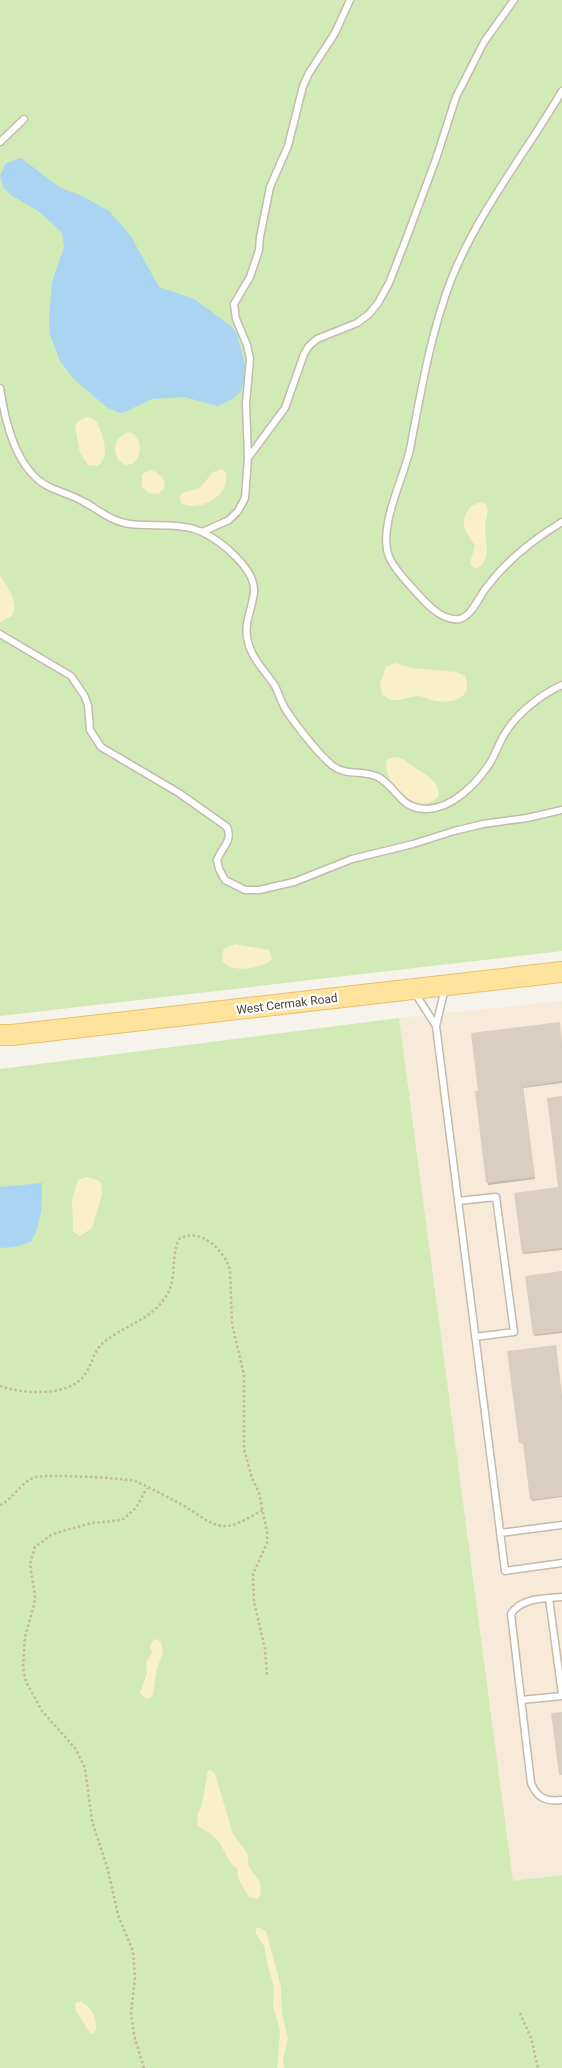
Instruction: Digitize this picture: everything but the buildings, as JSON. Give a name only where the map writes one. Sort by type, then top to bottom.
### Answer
[{"type":"main road","name":"West Cermak Road","points":[[4,1037],[562,972]]},
{"type":"lane","points":[[202,532],[229,520],[238,511],[245,498],[248,458],[246,403],[250,359],[247,345],[236,319],[234,304],[250,277],[259,250],[270,187],[288,146],[303,86],[309,73],[335,33],[350,0]]},
{"type":"lane","points":[[248,458],[255,446],[285,408],[304,354],[309,346],[317,339],[357,323],[369,314],[378,303],[389,283],[405,242],[436,159],[456,97],[484,42],[514,0]]},
{"type":"lane","points":[[562,91],[492,200],[452,279],[438,317],[410,451],[392,505],[387,533],[389,557],[405,580],[434,610],[445,616],[459,618],[469,613],[488,585],[517,554],[534,539],[562,522]]},
{"type":"lane","points":[[0,142],[24,119]]},
{"type":"lane","points":[[0,388],[6,420],[20,455],[43,483],[78,498],[101,513],[120,522],[189,528],[202,532],[217,541],[244,566],[251,576],[254,592],[246,624],[248,644],[275,687],[285,709],[335,767],[343,771],[370,774],[378,777],[386,782],[405,803],[416,808],[438,807],[460,796],[470,787],[489,765],[504,734],[515,721],[543,695],[562,685]]},
{"type":"lane","points":[[0,634],[71,676],[84,695],[88,705],[90,730],[101,747],[179,793],[227,826],[230,833],[229,840],[217,860],[219,870],[225,880],[245,890],[278,887],[343,862],[472,827],[562,810]]},
{"type":"lane","points":[[445,986],[436,1026],[504,1571],[562,1564]]},
{"type":"lane","points":[[413,989],[436,1026]]},
{"type":"lane","points":[[458,1201],[496,1197],[514,1332],[475,1337]]},
{"type":"lane","points":[[500,1533],[562,1525]]},
{"type":"lane","points":[[562,1597],[526,1602],[516,1606],[511,1614],[531,1783],[535,1793],[544,1800],[562,1800]]},
{"type":"lane","points":[[521,1700],[562,1695],[549,1598]]},
{"type":"path","points":[[0,1386],[10,1390],[33,1392],[59,1390],[75,1384],[82,1378],[103,1342],[146,1316],[166,1297],[174,1278],[175,1254],[179,1239],[190,1236],[210,1242],[224,1254],[230,1270],[232,1324],[244,1375],[244,1449],[249,1471],[264,1509],[267,1532],[267,1543],[253,1574],[254,1602],[267,1662],[267,1676]]},
{"type":"path","points":[[0,1505],[11,1498],[24,1483],[38,1476],[129,1480],[173,1500],[210,1522],[224,1526],[239,1522],[264,1509]]},
{"type":"path","points":[[144,2068],[130,2014],[135,1978],[133,1951],[118,1914],[108,1870],[92,1822],[85,1768],[75,1748],[42,1712],[26,1682],[23,1667],[25,1637],[35,1596],[30,1564],[35,1547],[51,1535],[66,1530],[92,1523],[122,1520],[136,1508],[147,1488]]},
{"type":"path","points":[[520,2013],[531,2038],[538,2068]]},
{"type":"shaded area","points":[[562,1001],[562,1875],[513,1882],[399,1018]]},
{"type":"green space","points":[[0,0],[562,0],[562,951],[0,1016]]},
{"type":"green space","points":[[399,1018],[513,1881],[562,1875],[562,2068],[0,2068],[0,1069]]},
{"type":"sand","points":[[86,417],[97,422],[103,439],[104,457],[97,466],[88,465],[80,453],[75,426],[77,422]]},
{"type":"sand","points":[[130,432],[137,438],[140,447],[136,461],[133,464],[125,465],[117,457],[115,447],[124,434]]},
{"type":"sand","points":[[222,469],[226,473],[226,481],[224,489],[219,495],[204,504],[196,506],[188,506],[181,503],[180,496],[182,493],[200,488],[213,472]]},
{"type":"sand","points":[[150,470],[159,474],[165,485],[164,489],[158,494],[149,493],[142,487],[142,474]]},
{"type":"sand","points":[[480,502],[486,504],[488,510],[485,528],[487,552],[481,566],[474,569],[470,563],[475,546],[464,527],[464,518],[471,506]]},
{"type":"sand","points":[[0,575],[12,595],[14,611],[12,616],[0,622]]},
{"type":"sand","points":[[395,663],[412,668],[456,672],[465,676],[467,690],[460,698],[442,702],[419,696],[391,700],[382,694],[380,683],[386,667]]},
{"type":"sand","points":[[394,757],[400,758],[432,779],[437,787],[438,797],[430,802],[421,803],[403,795],[389,778],[386,769],[387,760]]},
{"type":"sand","points":[[235,944],[269,950],[272,959],[267,963],[250,968],[240,969],[231,967],[225,964],[222,958],[224,949]]},
{"type":"sand","points":[[87,1177],[98,1180],[101,1183],[102,1195],[92,1228],[80,1236],[73,1232],[72,1200],[78,1180]]},
{"type":"sand","points":[[154,1639],[161,1641],[163,1653],[157,1668],[152,1697],[146,1699],[140,1693],[147,1673],[146,1663],[152,1652],[150,1646]]},
{"type":"sand","points":[[208,1770],[215,1774],[233,1834],[247,1853],[249,1867],[260,1882],[261,1894],[257,1899],[249,1897],[238,1878],[237,1868],[229,1860],[217,1839],[198,1826],[197,1815],[202,1804]]},
{"type":"sand","points":[[258,1927],[266,1931],[281,1987],[282,2014],[288,2038],[283,2060],[284,2068],[277,2068],[280,2032],[273,2004],[274,1987],[264,1946],[256,1934]]},
{"type":"sand","points":[[81,2001],[95,2017],[96,2029],[93,2034],[90,2033],[76,2011],[75,2003]]},
{"type":"water","points":[[21,158],[59,187],[82,196],[109,211],[130,235],[159,287],[194,299],[231,326],[237,334],[245,365],[241,391],[234,398],[218,406],[184,397],[152,399],[120,413],[106,407],[73,378],[60,361],[50,334],[49,319],[52,282],[64,247],[62,232],[38,211],[11,195],[3,187],[0,176],[6,163]]},
{"type":"water","points":[[42,1183],[41,1214],[31,1242],[14,1247],[0,1248],[0,1187]]}]
